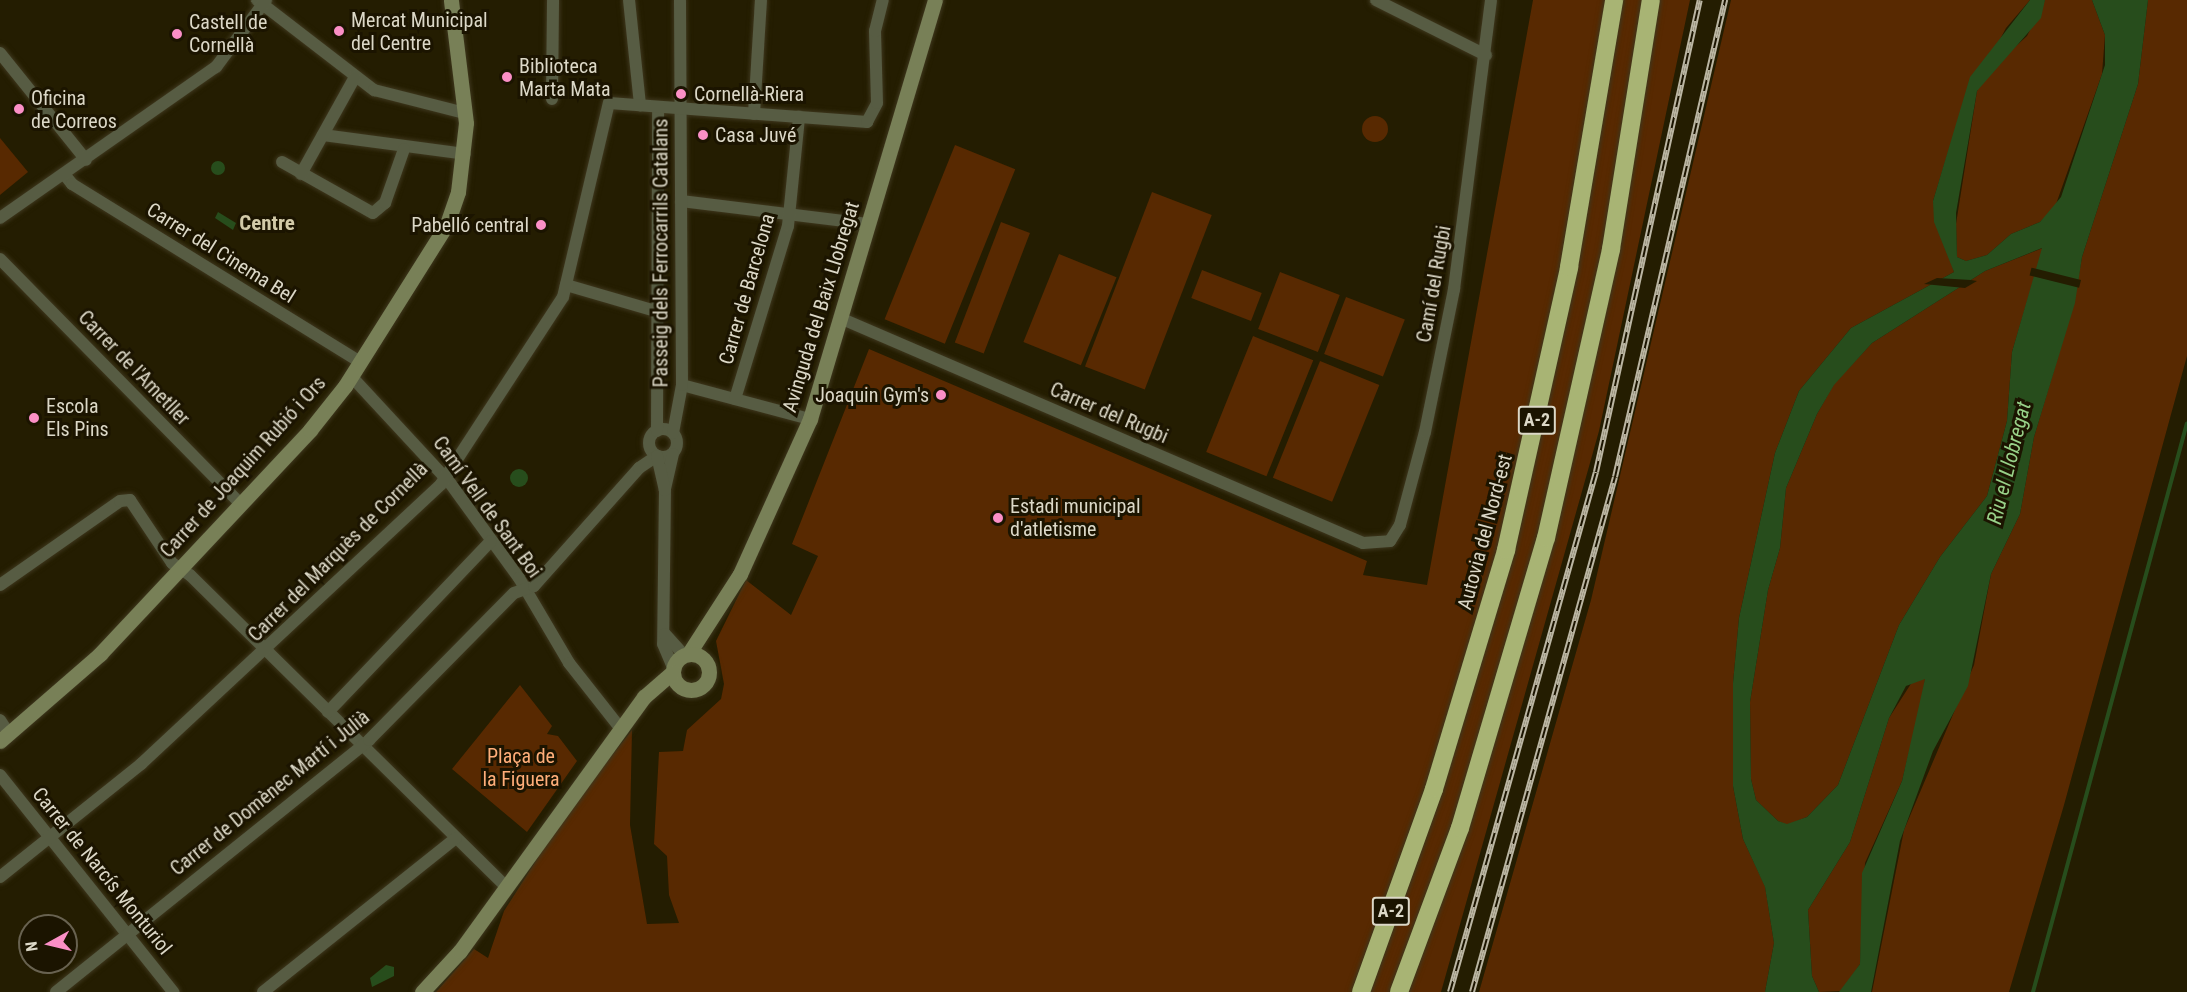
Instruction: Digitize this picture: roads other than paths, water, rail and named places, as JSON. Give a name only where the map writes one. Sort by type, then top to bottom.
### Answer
[{"type":"highway","name":"Autovia del Nord-est","points":[[1361,992],[1434,789],[1506,550],[1569,267],[1614,0]]},
{"type":"highway","name":"A-2","points":[[1400,992],[1460,828],[1546,538],[1611,249],[1650,0]]},
{"type":"main road","name":"Carrer de Joaquim Rubió i Ors","points":[[4,737],[100,654],[241,504],[351,376],[447,224],[465,154],[465,113],[452,0]]},
{"type":"main road","name":"Avinguda del Baix Llobregat","points":[[686,654],[740,574],[810,419],[935,0]]},
{"type":"main road","name":"Avinguda del Baix Llobregat","points":[[707,663],[716,612]]},
{"type":"main road","points":[[422,992],[506,887],[644,697],[673,670],[686,654],[707,663],[705,684],[644,697]]},
{"type":"main road","points":[[673,670],[684,689]]},
{"type":"street","points":[[552,99],[553,0]]},
{"type":"street","points":[[629,0],[640,105],[867,122],[877,103],[875,31],[883,0]]},
{"type":"street","name":"Passeig dels Ferrocarrils Catalans","points":[[673,433],[682,385],[680,0]]},
{"type":"street","points":[[754,114],[761,0]]},
{"type":"street","points":[[1376,0],[1486,55]]},
{"type":"street","name":"Camí del Rugbi","points":[[1363,543],[1382,544],[1395,535],[1419,453],[1462,242],[1491,0]]},
{"type":"street","points":[[0,218],[216,67],[262,2],[355,76],[391,97],[465,113]]},
{"type":"street","points":[[0,53],[86,160]]},
{"type":"street","points":[[301,174],[355,76]]},
{"type":"street","name":"Carrer del Marquès de Cornellà","points":[[0,877],[50,837],[266,650],[444,476],[564,297],[609,103],[640,105]]},
{"type":"street","name":"Passeig dels Ferrocarrils Catalans","points":[[657,431],[658,107]]},
{"type":"street","name":"Carrer de Barcelona","points":[[735,399],[790,214],[799,117]]},
{"type":"street","points":[[323,135],[404,149],[465,154]]},
{"type":"street","points":[[282,162],[375,212],[385,203],[404,149]]},
{"type":"street","name":"Carrer del Cinema Bel","points":[[64,174],[72,184],[360,362]]},
{"type":"street","points":[[681,201],[868,224]]},
{"type":"street","name":"Carrer de l'Ametller","points":[[0,259],[241,504]]},
{"type":"street","points":[[566,285],[659,312]]},
{"type":"street","name":"Carrer del Rugbi","points":[[840,318],[1363,543]]},
{"type":"street","name":"Camí Vell de Sant Boi","points":[[351,376],[444,476],[524,589],[569,663],[621,729]]},
{"type":"street","points":[[682,385],[810,419]]},
{"type":"street","points":[[665,490],[657,456],[649,442],[657,431],[673,433],[677,444],[672,454],[665,490],[664,651],[673,670]]},
{"type":"street","points":[[657,456],[672,454]]},
{"type":"street","name":"Carrer de Domènec Martí i Julià","points":[[56,992],[362,746],[524,589],[534,585],[639,468],[657,456]]},
{"type":"street","points":[[0,585],[120,501],[130,500],[180,568],[506,887]]},
{"type":"street","points":[[328,712],[491,541]]},
{"type":"street","points":[[665,634],[686,654]]},
{"type":"street","points":[[0,720],[4,737]]},
{"type":"street","name":"Carrer de Narcís Monturiol","points":[[0,775],[173,992]]},
{"type":"street","points":[[263,992],[456,838]]},
{"type":"water","name":"Riu el Llobregat","points":[[2030,0],[2045,0],[2041,18],[1977,91],[1956,213],[1957,257],[1966,261],[1987,255],[2011,234],[2040,222],[2061,197],[2105,65],[2105,35],[2092,0],[2148,0],[2138,84],[2082,257],[2075,303],[2034,437],[2020,514],[1991,574],[1968,686],[1933,751],[1900,841],[1871,992],[1839,992],[1860,964],[1862,873],[1902,781],[1925,679],[1906,686],[1889,718],[1850,842],[1808,910],[1812,976],[1819,992],[1765,992],[1774,943],[1765,887],[1743,839],[1733,786],[1733,683],[1739,618],[1775,453],[1799,391],[1851,328],[1954,272],[1934,222],[1933,201],[1970,77]],"holes":[[[2042,248],[2012,352],[2007,421],[1987,496],[1940,557],[1899,625],[1838,785],[1807,817],[1787,824],[1778,821],[1756,800],[1751,779],[1750,702],[1768,590],[1780,548],[1786,488],[1817,414],[1834,385],[1872,343],[1985,271]]]},
{"type":"water","points":[[218,161],[223,163],[225,168],[223,173],[218,175],[213,173],[211,168],[213,163]]},
{"type":"water","points":[[218,212],[236,223],[233,230],[215,218]]},
{"type":"water","points":[[519,469],[526,471],[528,478],[526,485],[519,487],[512,485],[510,478],[512,471]]},
{"type":"water","points":[[386,965],[394,967],[394,976],[372,987],[370,978]]},
{"type":"waterway","points":[[2033,992],[2187,423]]},
{"type":"railway","points":[[1450,992],[1596,472],[1700,0]]},
{"type":"railway","points":[[1472,992],[1615,477],[1725,0]]},
{"type":"place","name":"Mercat Municipal del Centre","points":[[339,31]]},
{"type":"place","name":"Castell de Cornellà","points":[[177,34]]},
{"type":"place","name":"Biblioteca Marta Mata","points":[[507,77]]},
{"type":"place","name":"Cornellà-Riera","points":[[681,94]]},
{"type":"place","name":"Oficina de Correos","points":[[19,109]]},
{"type":"place","name":"Casa Juvé","points":[[703,135]]},
{"type":"place","name":"Pabelló central","points":[[541,225]]},
{"type":"place","name":"Joaquin Gym's","points":[[941,395]]},
{"type":"place","name":"Escola Els Pins","points":[[34,418]]},
{"type":"place","name":"Estadi municipal d'atletisme","points":[[998,518]]},
{"type":"district","name":"Centre","points":[[267,223]]},
{"type":"park label","name":"Plaça de la Figuera","points":[[521,768]]}]
